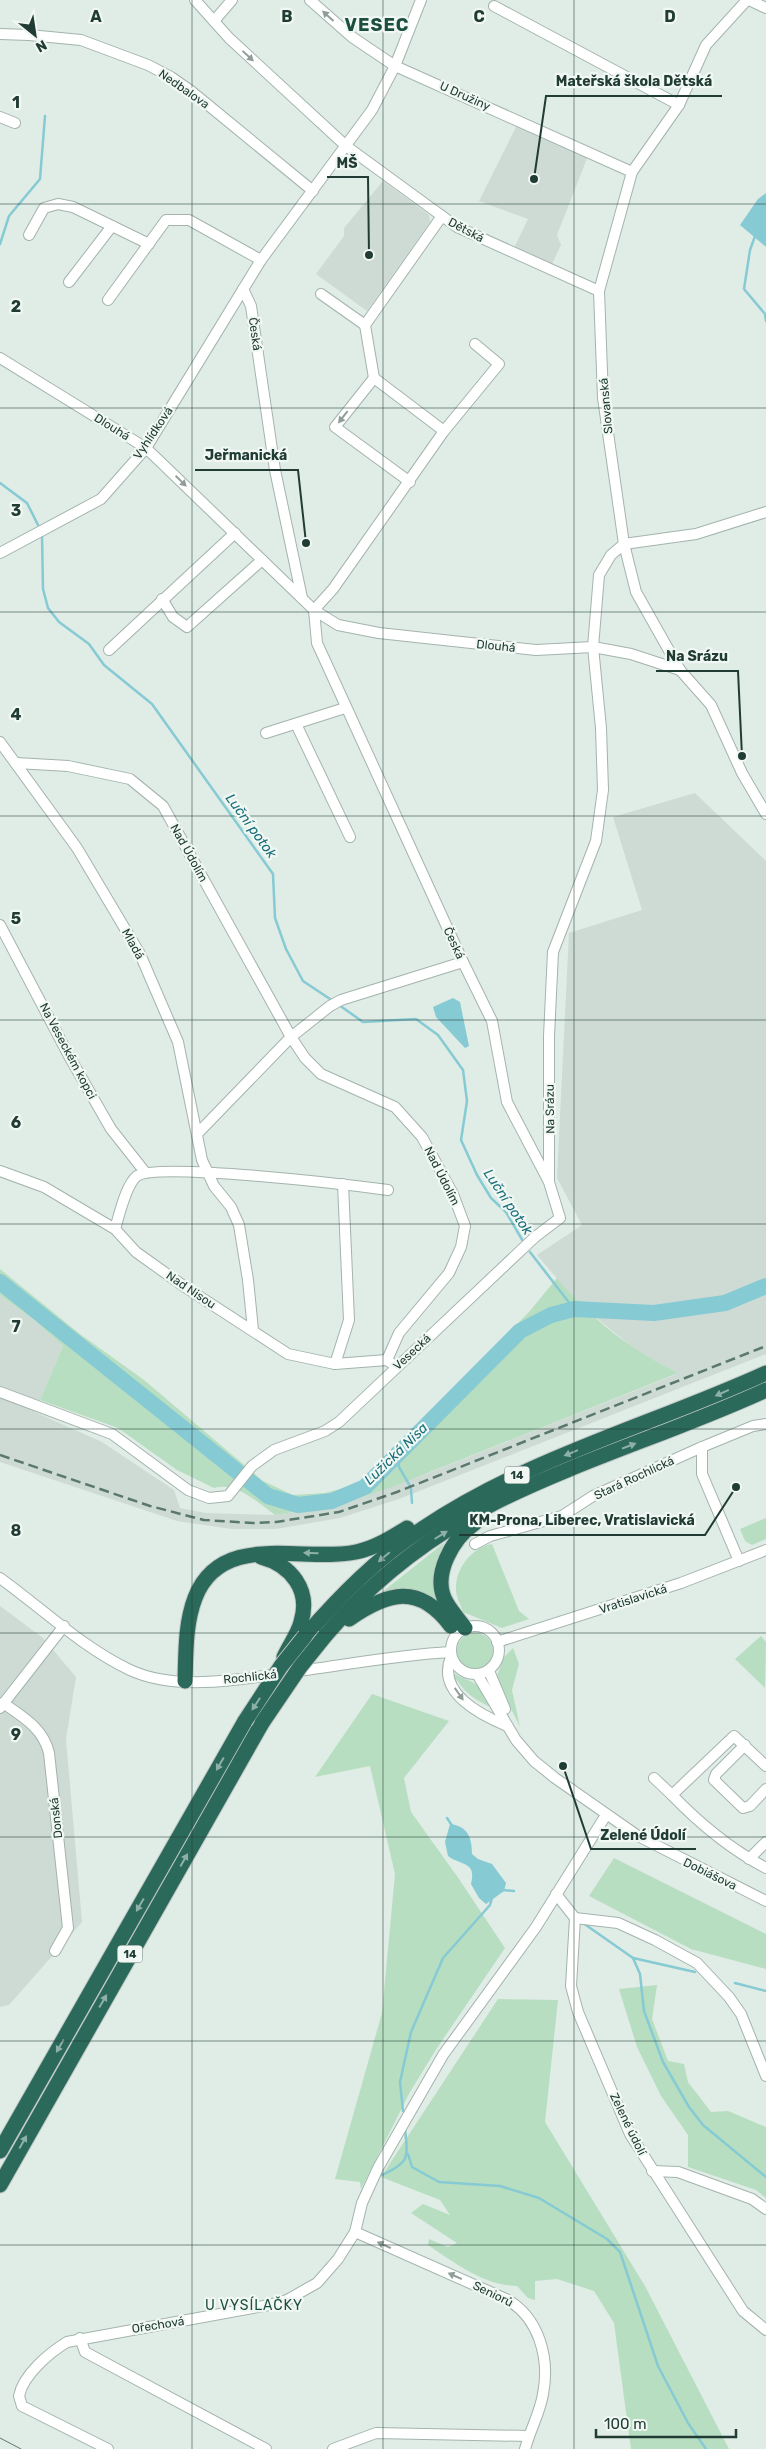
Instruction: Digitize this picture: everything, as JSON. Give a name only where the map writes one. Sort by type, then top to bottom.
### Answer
[{"type":"highway","name":"14","points":[[0,2151],[245,1721],[303,1629],[397,1547],[456,1507],[543,1464],[699,1403],[766,1372]]},
{"type":"highway","name":"14","points":[[0,2185],[262,1723],[300,1667],[325,1636],[378,1582],[432,1541],[494,1504],[584,1464],[766,1390]]},
{"type":"highway","points":[[461,1631],[446,1601],[442,1588],[443,1572],[453,1544],[466,1530],[483,1518],[584,1464]]},
{"type":"highway","points":[[185,1681],[188,1628],[196,1597],[203,1584],[225,1564],[253,1554],[356,1552],[378,1545],[427,1516],[480,1489],[501,1484]]},
{"type":"highway","points":[[253,1554],[280,1563],[292,1572],[299,1583],[304,1597],[303,1629]]},
{"type":"highway","points":[[325,1636],[370,1604],[388,1597],[403,1596],[420,1599],[432,1605],[461,1631]]},
{"type":"street","name":"Dětská","points":[[196,0],[229,38],[346,146],[457,228],[600,291]]},
{"type":"street","points":[[214,21],[232,0]]},
{"type":"street","name":"U Družiny","points":[[310,0],[352,37],[395,66],[632,172]]},
{"type":"street","points":[[243,289],[262,260],[372,110],[395,66],[422,0]]},
{"type":"street","points":[[748,0],[766,8]]},
{"type":"street","name":"Slovanská","points":[[748,0],[706,45],[679,105],[632,172],[600,291],[604,398],[624,544],[636,592],[680,670],[710,705],[742,773],[766,814]]},
{"type":"street","points":[[494,6],[679,105]]},
{"type":"street","name":"Nedbalova","points":[[0,34],[81,40],[148,65],[191,91],[313,191]]},
{"type":"street","points":[[0,117],[15,123]]},
{"type":"street","points":[[29,235],[44,208],[58,204],[73,207],[149,244]]},
{"type":"street","points":[[442,216],[365,325],[374,378],[444,431]]},
{"type":"street","points":[[108,300],[166,220],[189,220],[262,260]]},
{"type":"street","points":[[69,282],[112,226]]},
{"type":"street","name":"Vyhlídková","points":[[0,553],[101,499],[146,448],[243,289]]},
{"type":"street","name":"Česká","points":[[243,289],[251,306],[275,470],[302,598]]},
{"type":"street","points":[[321,294],[365,325]]},
{"type":"street","points":[[302,598],[314,610],[333,589],[444,431],[499,364],[475,344]]},
{"type":"street","name":"Dlouhá","points":[[0,358],[146,448],[302,598]]},
{"type":"street","points":[[374,378],[336,427],[410,482]]},
{"type":"street","points":[[624,544],[696,534],[766,512]]},
{"type":"street","points":[[109,650],[235,533]]},
{"type":"street","name":"Na Srázu","points":[[550,1182],[549,1036],[553,952],[571,910],[596,841],[603,790],[601,728],[593,647],[599,575],[611,556],[624,544]]},
{"type":"street","points":[[162,599],[174,617],[187,626],[262,560]]},
{"type":"street","name":"Česká","points":[[314,610],[317,643],[345,708],[463,962],[492,1020],[507,1102],[550,1182]]},
{"type":"street","name":"Dlouhá","points":[[314,610],[338,624],[379,633],[536,650],[593,647],[631,654],[680,670]]},
{"type":"street","points":[[266,733],[345,708]]},
{"type":"street","points":[[296,724],[350,837]]},
{"type":"street","name":"Mladá","points":[[0,742],[77,848],[140,954],[178,1042],[202,1160],[214,1186],[231,1207],[240,1225],[253,1330]]},
{"type":"street","name":"Nad Údolím","points":[[16,763],[68,766],[130,779],[163,806],[305,1058],[321,1074],[395,1107],[422,1137],[453,1194],[465,1226],[461,1247],[449,1273],[399,1333],[387,1360]]},
{"type":"street","name":"Na Veseckém kopci","points":[[0,925],[111,1129],[145,1172]]},
{"type":"street","points":[[198,1133],[292,1037],[330,1006],[341,1000],[463,962]]},
{"type":"street","name":"Nad Nisou","points":[[0,1171],[44,1187],[115,1229],[136,1252],[185,1287],[288,1354],[335,1364],[387,1360]]},
{"type":"street","points":[[115,1229],[124,1200],[134,1178],[145,1172],[208,1172],[388,1190]]},
{"type":"street","name":"Vesecká","points":[[0,1392],[112,1434],[176,1481],[200,1496],[218,1498],[230,1493],[252,1466],[274,1450],[325,1431],[339,1422],[535,1237],[560,1218],[550,1182]]},
{"type":"street","points":[[335,1364],[349,1320],[343,1184]]},
{"type":"street","points":[[387,1360],[397,1366]]},
{"type":"street","name":"Stará Rochlická","points":[[475,1544],[490,1536],[562,1516],[593,1496],[702,1447],[753,1426],[766,1424]]},
{"type":"street","points":[[702,1447],[702,1474],[739,1561]]},
{"type":"street","name":"Vratislavická","points":[[497,1642],[628,1601],[766,1550]]},
{"type":"street","name":"Rochlická","points":[[0,1578],[95,1650],[132,1671],[165,1680],[230,1680],[451,1654]]},
{"type":"street","points":[[1,1705],[64,1626]]},
{"type":"street","points":[[451,1654],[460,1670],[477,1674],[489,1671],[498,1655],[497,1642],[486,1629],[473,1626],[461,1631],[451,1645],[448,1664],[449,1678],[456,1692],[467,1704],[498,1722]]},
{"type":"street","name":"Dobiášova","points":[[489,1671],[520,1737],[555,1778]]},
{"type":"street","name":"Dobiášova","points":[[477,1674],[498,1722],[534,1761],[555,1778],[606,1815],[666,1852],[766,1901]]},
{"type":"street","name":"Donská","points":[[1,1705],[34,1725],[42,1734],[49,1753],[68,1928],[55,1951]]},
{"type":"street","points":[[672,1795],[734,1736],[766,1766]]},
{"type":"street","points":[[745,1745],[716,1774],[714,1780],[743,1808],[750,1806],[766,1789]]},
{"type":"street","points":[[654,1778],[697,1821],[749,1859],[766,1868]]},
{"type":"street","points":[[355,2232],[362,2203],[378,2168],[443,2055],[536,1927],[606,1815]]},
{"type":"street","points":[[749,1859],[766,1842]]},
{"type":"street","points":[[556,1894],[575,1918],[618,1923],[655,1940],[697,1963],[729,1997],[741,2014],[766,2076]]},
{"type":"street","name":"Zelené údolí","points":[[575,1918],[571,1986],[578,2012],[630,2134],[743,2311],[766,2330]]},
{"type":"street","points":[[652,2171],[678,2172],[752,2199],[766,2209]]},
{"type":"street","name":"Ořechová","points":[[108,2449],[27,2410],[20,2402],[20,2390],[46,2358],[67,2342],[80,2338],[246,2310],[287,2300],[324,2276],[355,2232]]},
{"type":"street","name":"Seniorů","points":[[355,2232],[514,2303],[529,2318],[539,2336],[545,2376],[544,2393],[526,2449]]},
{"type":"street","points":[[80,2338],[85,2352],[266,2449]]},
{"type":"street","points":[[333,2449],[376,2432],[529,2436]]},
{"type":"shaded area","points":[[517,125],[588,156],[557,235],[561,245],[551,266],[514,248],[528,219],[479,201]]},
{"type":"shaded area","points":[[383,181],[429,215],[430,222],[367,311],[316,274],[344,236],[344,228]]},
{"type":"shaded area","points":[[695,793],[766,861],[766,1354],[399,1499],[340,1518],[276,1529],[232,1529],[177,1521],[0,1462],[0,1295],[34,1320],[63,1346],[40,1400],[28,1409],[102,1442],[174,1490],[180,1508],[206,1513],[275,1515],[337,1505],[426,1474],[677,1374],[647,1359],[577,1302],[537,1255],[582,1225],[557,1178],[569,933],[642,910],[613,817]]},
{"type":"shaded area","points":[[0,1606],[43,1638],[76,1677],[66,1739],[82,1922],[9,2005],[0,2007]]},
{"type":"green space","points":[[0,1269],[80,1334],[144,1380],[263,1481],[293,1495],[325,1493],[359,1484],[529,1312],[557,1278],[583,1307],[628,1344],[678,1373],[395,1486],[337,1505],[275,1515],[254,1499],[238,1490],[222,1487],[214,1488],[177,1470],[118,1428],[40,1400],[63,1346],[34,1320],[0,1295]]},
{"type":"green space","points":[[766,1518],[766,1539],[752,1545],[745,1541],[740,1529]]},
{"type":"green space","points":[[444,1543],[434,1571],[437,1599],[409,1592],[381,1593]]},
{"type":"green space","points":[[492,1544],[519,1611],[529,1619],[502,1628],[463,1612],[456,1593],[458,1574],[466,1560],[478,1550]]},
{"type":"green space","points":[[475,1633],[482,1634],[488,1638],[492,1644],[492,1658],[488,1664],[482,1668],[475,1669],[468,1668],[462,1664],[458,1658],[457,1651],[458,1644],[462,1638],[468,1634]]},
{"type":"green space","points":[[761,1636],[766,1642],[765,1688],[735,1659]]},
{"type":"green space","points":[[513,1648],[519,1664],[512,1690],[520,1727],[496,1678],[504,1657]]},
{"type":"green space","points":[[452,1672],[474,1683],[493,1708],[469,1694],[460,1685]]},
{"type":"green space","points":[[372,1694],[449,1721],[404,1778],[411,1812],[505,1948],[437,2048],[410,2092],[361,2189],[360,2182],[335,2179],[382,2013],[395,1874],[370,1766],[315,1777]]},
{"type":"green space","points":[[614,1858],[766,1934],[766,1969],[691,1949],[589,1896]]},
{"type":"green space","points":[[657,1985],[652,2019],[668,2061],[684,2064],[688,2082],[711,2112],[728,2111],[766,2127],[766,2198],[756,2190],[688,2167],[688,2135],[661,2096],[637,2047],[619,1989]]},
{"type":"green space","points":[[498,1999],[558,2000],[545,2122],[645,2286],[729,2449],[631,2449],[614,2323],[594,2291],[557,2279],[535,2281],[535,2300],[528,2298],[517,2286],[493,2282],[470,2272],[428,2245],[429,2239],[448,2247],[457,2243],[411,2213],[423,2204],[450,2215],[440,2200],[381,2177]]},
{"type":"water","points":[[766,193],[766,247],[740,225],[758,199]]},
{"type":"water","points":[[453,998],[460,1002],[469,1046],[465,1048],[436,1017],[433,1007]]},
{"type":"water","points":[[450,1824],[465,1830],[470,1838],[472,1854],[478,1859],[492,1864],[506,1883],[504,1891],[486,1904],[479,1898],[471,1884],[472,1871],[470,1868],[448,1856],[445,1842]]},
{"type":"waterway","points":[[0,244],[9,216],[40,179],[45,116]]},
{"type":"waterway","points":[[755,236],[750,250],[744,289],[765,314],[766,321]]},
{"type":"waterway","name":"Luční potok","points":[[0,483],[27,503],[38,525]]},
{"type":"waterway","name":"Luční potok","points":[[42,535],[43,589],[48,608],[59,622],[89,644],[104,665],[152,704],[273,874],[275,918],[286,949],[303,981],[333,1001]]},
{"type":"waterway","name":"Luční potok","points":[[339,1005],[363,1022],[416,1019],[438,1035],[463,1070],[467,1101],[461,1140],[477,1175],[491,1198],[506,1212],[524,1243]]},
{"type":"waterway","name":"Luční potok","points":[[530,1252],[574,1309]]},
{"type":"waterway","name":"Lužická Nisa","points":[[0,1282],[268,1496],[298,1505],[332,1501],[365,1487],[520,1331],[551,1315],[574,1309],[654,1313],[725,1303],[766,1286]]},
{"type":"waterway","points":[[398,1455],[399,1467],[410,1486]]},
{"type":"waterway","points":[[411,1489],[412,1503]]},
{"type":"waterway","points":[[447,1818],[453,1827]]},
{"type":"waterway","points":[[503,1890],[514,1891]]},
{"type":"waterway","points":[[403,2111],[400,2082],[411,2032],[443,1958],[490,1905],[492,1898]]},
{"type":"waterway","points":[[583,1923],[633,1958],[640,1974],[644,2011],[663,2062],[689,2107],[703,2125],[766,2177]]},
{"type":"waterway","points":[[633,1958],[695,1972]]},
{"type":"waterway","points":[[735,1983],[766,1991]]},
{"type":"waterway","points":[[382,2175],[398,2166],[405,2158],[407,2147],[405,2129]]},
{"type":"waterway","points":[[408,2154],[412,2167],[439,2182],[500,2186],[539,2198],[607,2239],[620,2252],[658,2366],[688,2423],[706,2449]]},
{"type":"tram line","points":[[0,2438],[21,2449]]},
{"type":"railway","points":[[0,1455],[150,1506],[204,1520],[253,1523],[276,1522],[339,1512],[397,1492],[766,1346]]},
{"type":"place","name":"Mateřská škola Dětská","points":[[534,179]]},
{"type":"place","name":"MŠ","points":[[369,255]]},
{"type":"place","name":"Jeřmanická","points":[[306,543]]},
{"type":"place","name":"Na Srázu","points":[[742,756]]},
{"type":"place","name":"KM-Prona, Liberec, Vratislavická","points":[[736,1487]]},
{"type":"place","name":"Zelené Údolí","points":[[563,1766]]},
{"type":"district","name":"VESEC","points":[[377,25]]},
{"type":"district","name":"U VYSÍLAČKY","points":[[254,2305]]}]
